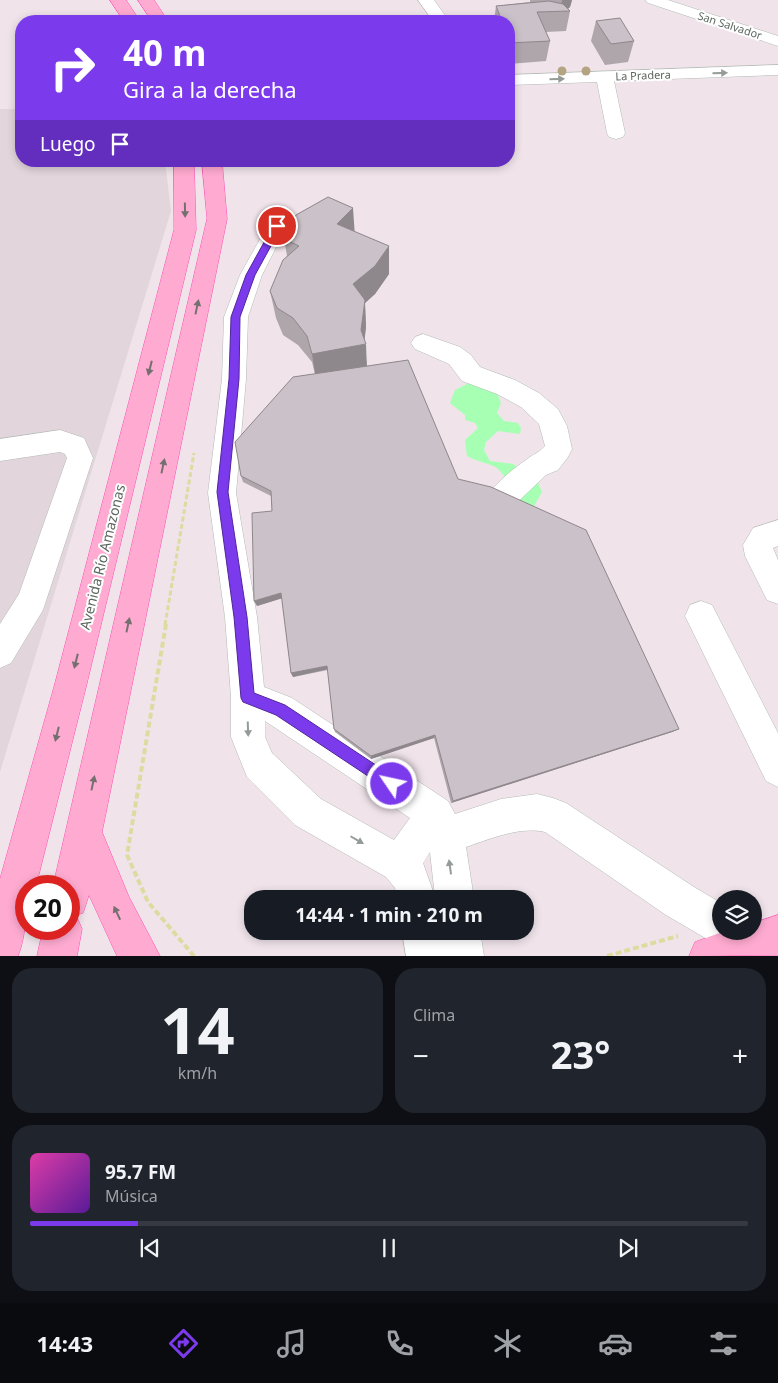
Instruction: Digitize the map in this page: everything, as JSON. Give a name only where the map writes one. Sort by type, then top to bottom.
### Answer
[{"type":"main road","points":[[118,0],[128,15]]},
{"type":"main road","points":[[146,0],[156,15]]},
{"type":"main road","name":"Avenida Río Amazonas","points":[[0,950],[34,826],[185,230],[184,167]]},
{"type":"main road","points":[[74,875],[217,219],[213,167]]},
{"type":"main road","points":[[0,877],[34,826]]},
{"type":"main road","points":[[83,831],[107,892],[130,941],[140,956]]},
{"type":"main road","points":[[57,956],[60,940]]},
{"type":"street","points":[[426,0],[437,15]]},
{"type":"street","name":"San Salvador","points":[[653,0],[778,41]]},
{"type":"street","name":"La Pradera","points":[[515,80],[778,70]]},
{"type":"street","points":[[604,77],[608,88],[616,133]]},
{"type":"street","points":[[277,226],[250,275],[236,317],[234,379],[222,492],[241,617],[248,698],[248,737],[259,765],[308,812],[399,864],[411,878],[414,890]]},
{"type":"street","points":[[423,342],[447,351],[467,364],[471,374],[517,392],[542,410],[554,425],[559,449],[548,462],[536,467],[495,505]]},
{"type":"street","points":[[0,450],[60,441],[75,446],[80,458],[32,600],[0,652]]},
{"type":"street","points":[[778,533],[772,533],[762,539],[758,545],[760,556],[778,590]]},
{"type":"street","points":[[701,616],[778,769]]},
{"type":"street","points":[[248,698],[280,710],[440,824],[453,890]]},
{"type":"street","points":[[399,864],[440,824],[537,812],[553,816],[712,922]]},
{"type":"street","points":[[423,940],[426,956]]},
{"type":"street","points":[[461,940],[464,956]]},
{"type":"path","points":[[194,956],[148,902],[127,855],[196,443]]},
{"type":"path","points":[[607,956],[712,940]]},
{"type":"shaded area","points":[[0,109],[15,109],[15,167],[166,167],[171,211],[0,772]]},
{"type":"shaded area","points":[[469,383],[497,393],[501,403],[497,413],[504,421],[518,423],[521,428],[520,434],[498,431],[486,442],[484,450],[490,461],[513,464],[536,478],[542,492],[534,506],[522,511],[508,483],[497,468],[467,456],[465,440],[478,428],[475,423],[465,420],[465,415],[450,403],[455,390]]},
{"type":"building","points":[[549,1],[563,4],[570,11],[537,12],[550,41],[515,43],[515,15],[500,15],[496,6]]},
{"type":"building","points":[[620,18],[634,41],[611,44],[596,21]]},
{"type":"building","points":[[328,197],[353,208],[337,224],[389,246],[375,266],[353,284],[365,300],[361,330],[366,344],[312,354],[307,336],[293,318],[277,308],[270,291],[283,260],[299,246],[284,239],[296,215]]},
{"type":"building","points":[[408,360],[458,479],[491,487],[586,530],[679,729],[453,801],[435,735],[371,756],[334,729],[327,666],[291,673],[281,593],[254,601],[252,513],[272,511],[271,491],[241,476],[235,442],[293,377]]},
{"type":"route","points":[[277,226],[250,275],[236,317],[234,379],[222,492],[241,617],[248,698],[280,710],[392,784]]}]
